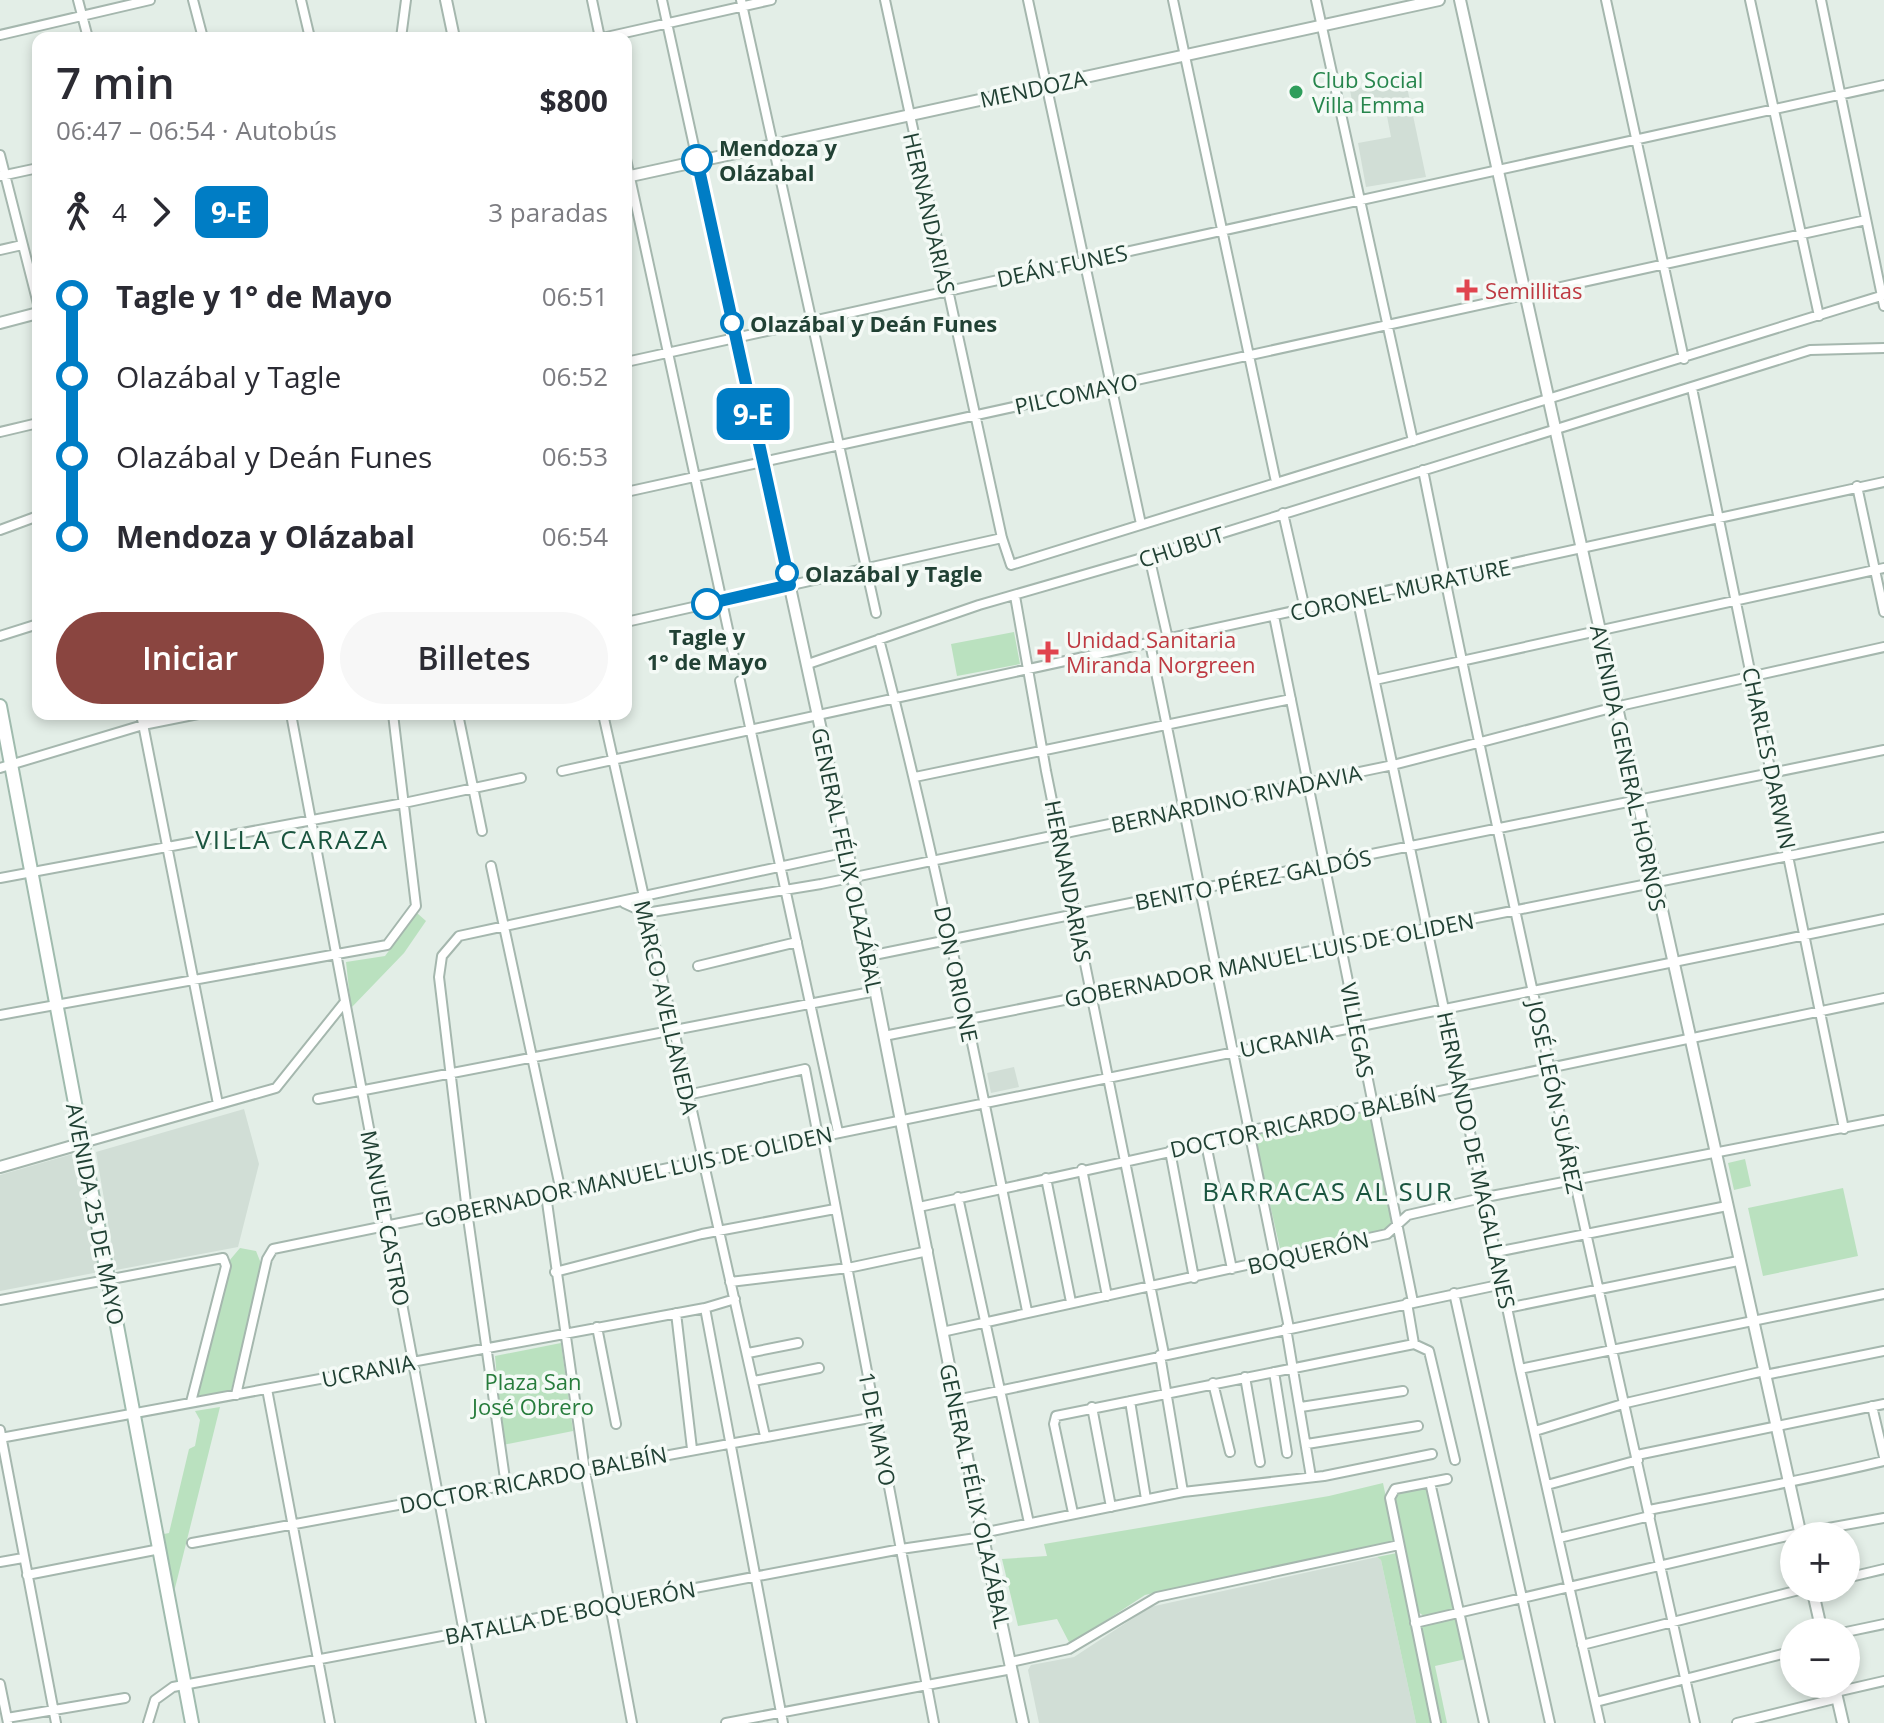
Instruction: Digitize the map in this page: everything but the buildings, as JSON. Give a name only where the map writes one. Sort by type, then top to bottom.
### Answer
[{"type":"main road","name":"AVENIDA 25 DE MAYO","points":[[0,706],[6,766],[32,872],[192,1723]]},
{"type":"street","points":[[78,0],[86,32]]},
{"type":"street","points":[[0,35],[150,0]]},
{"type":"street","points":[[193,0],[201,32]]},
{"type":"street","points":[[301,0],[309,32]]},
{"type":"street","points":[[402,32],[406,0]]},
{"type":"street","points":[[446,0],[453,32]]},
{"type":"street","points":[[592,0],[600,32]]},
{"type":"street","name":"GENERAL FÉLIX OLAZÁBAL","points":[[662,0],[848,852],[1023,1723]]},
{"type":"street","points":[[627,32],[742,3],[771,0]]},
{"type":"street","name":"HERNANDARIAS","points":[[885,0],[1002,538],[1011,565]]},
{"type":"street","points":[[1028,0],[1141,524]]},
{"type":"street","points":[[1173,0],[1276,482]]},
{"type":"street","points":[[1316,0],[1413,441]]},
{"type":"street","name":"MENDOZA","points":[[632,175],[1439,0]]},
{"type":"street","name":"AVENIDA GENERAL HORNOS","points":[[1460,0],[1797,1522]]},
{"type":"street","points":[[1606,0],[1684,359]]},
{"type":"street","points":[[1750,0],[1819,316]]},
{"type":"street","points":[[1821,0],[1884,306]]},
{"type":"street","points":[[742,3],[876,613]]},
{"type":"street","name":"DEÁN FUNES","points":[[632,360],[1884,85]]},
{"type":"street","points":[[0,155],[32,282]]},
{"type":"street","points":[[3,176],[32,169]]},
{"type":"street","points":[[632,194],[734,657]]},
{"type":"street","name":"PILCOMAYO","points":[[632,491],[1866,220]]},
{"type":"street","points":[[0,250],[22,245]]},
{"type":"street","points":[[1549,400],[1883,296]]},
{"type":"street","points":[[0,323],[32,315]]},
{"type":"street","name":"CHUBUT","points":[[808,664],[1015,596],[1810,350],[1884,348]]},
{"type":"street","name":"CHARLES DARWIN","points":[[1692,388],[1844,1129]]},
{"type":"street","name":"CHUBUT","points":[[1011,565],[1549,400]]},
{"type":"street","points":[[0,432],[32,424]]},
{"type":"street","name":"JOSÉ LEÓN SUÁREZ","points":[[1423,470],[1461,661],[1573,1178],[1614,1347],[1695,1723]]},
{"type":"street","name":"CORONEL MURATURE","points":[[562,771],[1884,482]]},
{"type":"street","points":[[1857,486],[1880,569],[1884,612]]},
{"type":"street","points":[[1283,513],[1305,609]]},
{"type":"street","points":[[0,530],[32,518]]},
{"type":"street","points":[[632,621],[1002,538]]},
{"type":"street","points":[[1149,556],[1168,639]]},
{"type":"street","points":[[1375,680],[1880,569]]},
{"type":"street","name":"HERNANDARIAS","points":[[1015,596],[1042,751],[1151,1286],[1183,1492]]},
{"type":"street","name":"HERNANDO DE MAGALLANES","points":[[1357,597],[1429,926],[1520,1369],[1600,1723]]},
{"type":"street","name":"VILLEGAS","points":[[1274,616],[1398,1225],[1414,1344]]},
{"type":"street","points":[[0,636],[32,626]]},
{"type":"street","name":"DON ORIONE","points":[[879,639],[915,777],[1027,1311]]},
{"type":"street","points":[[1150,643],[1276,1260],[1311,1477]]},
{"type":"street","name":"BERNARDINO RIVADAVIA","points":[[646,913],[853,877],[1393,765],[1615,707],[1884,647]]},
{"type":"street","points":[[740,681],[838,1132]]},
{"type":"street","points":[[915,777],[1291,699]]},
{"type":"street","points":[[142,720],[218,1104]]},
{"type":"street","points":[[6,766],[168,720]]},
{"type":"street","name":"MANUEL CASTRO","points":[[292,720],[481,1723]]},
{"type":"street","points":[[0,1015],[387,945],[416,906],[394,720]]},
{"type":"street","points":[[459,720],[482,831]]},
{"type":"street","name":"MARCO AVELLANEDA","points":[[604,720],[765,1436]]},
{"type":"street","name":"BENITO PÉREZ GALDÓS","points":[[869,956],[1884,750]]},
{"type":"street","points":[[0,878],[167,849],[521,778]]},
{"type":"street","name":"GOBERNADOR MANUEL LUIS DE OLIDEN","points":[[884,1036],[1884,837]]},
{"type":"street","points":[[506,1486],[467,1211],[439,970],[442,956],[459,936],[624,903],[642,896],[848,852]]},
{"type":"street","points":[[491,866],[561,1192]]},
{"type":"street","points":[[624,903],[646,913]]},
{"type":"street","name":"UCRANIA","points":[[900,1119],[1884,919]]},
{"type":"street","points":[[698,966],[797,942]]},
{"type":"street","points":[[318,1099],[673,1033],[876,991]]},
{"type":"street","name":"DOCTOR RICARDO BALBÍN","points":[[919,1207],[1462,1086],[1884,998]]},
{"type":"street","points":[[0,1167],[280,1085],[344,1003]]},
{"type":"street","name":"1 DE MAYO","points":[[687,1095],[805,1069],[848,1268],[934,1723]]},
{"type":"street","name":"GOBERNADOR MANUEL LUIS DE OLIDEN","points":[[236,1395],[267,1259],[273,1249],[702,1163],[900,1119]]},
{"type":"street","name":"BOQUERÓN","points":[[942,1332],[1387,1234],[1408,1215],[1486,1197],[1884,1120]]},
{"type":"street","points":[[1206,1144],[1232,1269]]},
{"type":"street","points":[[1170,1151],[1194,1278]]},
{"type":"street","points":[[1082,1169],[1107,1296]]},
{"type":"street","points":[[1046,1178],[1071,1302]]},
{"type":"street","points":[[546,1195],[563,1334],[585,1471],[632,1723]]},
{"type":"street","points":[[958,1197],[1029,1523]]},
{"type":"street","points":[[1496,1252],[1727,1206]]},
{"type":"street","points":[[555,1272],[717,1231],[835,1209]]},
{"type":"street","points":[[730,1282],[848,1268],[928,1251]]},
{"type":"street","points":[[0,1300],[223,1258],[226,1262],[191,1402]]},
{"type":"street","points":[[1507,1308],[1738,1261]]},
{"type":"street","points":[[956,1400],[1503,1284]]},
{"type":"street","points":[[1454,1293],[1550,1723]]},
{"type":"street","points":[[1520,1369],[1614,1347],[1884,1294]]},
{"type":"street","name":"UCRANIA","points":[[0,1435],[236,1395],[705,1308],[735,1299]]},
{"type":"street","points":[[705,1308],[783,1723]]},
{"type":"street","points":[[676,1313],[692,1449]]},
{"type":"street","points":[[597,1327],[616,1424]]},
{"type":"street","points":[[748,1353],[798,1343]]},
{"type":"street","points":[[1073,1513],[1053,1419],[1092,1407],[1414,1344],[1427,1349],[1455,1460]]},
{"type":"street","points":[[1535,1431],[1626,1403],[1884,1351]]},
{"type":"street","points":[[754,1381],[819,1368]]},
{"type":"street","points":[[1274,1372],[1287,1453]]},
{"type":"street","points":[[1245,1377],[1260,1462]]},
{"type":"street","points":[[1213,1383],[1230,1452]]},
{"type":"street","points":[[267,1389],[330,1723]]},
{"type":"street","points":[[1301,1407],[1403,1391]]},
{"type":"street","points":[[1130,1401],[1146,1499]]},
{"type":"street","points":[[1547,1485],[1638,1457],[1884,1404]]},
{"type":"street","points":[[1559,1538],[1650,1513],[1884,1459],[1872,1406]]},
{"type":"street","points":[[1092,1407],[1111,1507]]},
{"type":"street","name":"DOCTOR RICARDO BALBÍN","points":[[192,1543],[875,1417]]},
{"type":"street","points":[[1307,1444],[1418,1426]]},
{"type":"street","points":[[0,1435],[56,1723]]},
{"type":"street","name":"BATALLA DE BOQUERÓN","points":[[148,1723],[159,1693],[185,1684],[983,1535],[1073,1513],[1183,1492],[1311,1477],[1432,1454]]},
{"type":"street","points":[[1436,1723],[1390,1494],[1395,1489],[1447,1479]]},
{"type":"street","points":[[1430,1482],[1484,1723]]},
{"type":"street","points":[[1860,1523],[1884,1518]]},
{"type":"street","points":[[1415,1623],[1780,1538]]},
{"type":"street","points":[[726,1723],[1011,1666],[1074,1647],[1142,1602],[1157,1597],[1399,1545]]},
{"type":"street","points":[[27,1575],[160,1549]]},
{"type":"street","points":[[0,1562],[23,1558]]},
{"type":"street","points":[[1860,1575],[1884,1569]]},
{"type":"street","points":[[1582,1645],[1780,1595]]},
{"type":"street","points":[[1860,1629],[1884,1624]]},
{"type":"street","points":[[1596,1702],[1780,1654]]},
{"type":"street","points":[[1860,1686],[1884,1681]]},
{"type":"street","points":[[0,1684],[5,1715],[125,1698]]},
{"type":"street","points":[[1737,1723],[1814,1698]]},
{"type":"street","points":[[1838,1698],[1843,1723]]},
{"type":"shaded area","points":[[1405,78],[1410,101],[1354,112],[1350,90]]},
{"type":"shaded area","points":[[1411,106],[1426,177],[1366,187],[1358,143],[1391,137],[1386,111]]},
{"type":"shaded area","points":[[1014,1067],[1019,1087],[991,1093],[987,1073]]},
{"type":"shaded area","points":[[244,1109],[259,1164],[238,1247],[116,1270],[96,1152]]},
{"type":"shaded area","points":[[76,1153],[99,1272],[0,1291],[0,1175]]},
{"type":"shaded area","points":[[1377,1557],[1381,1560],[1416,1723],[1039,1723],[1028,1670],[1031,1665],[1074,1657],[1150,1607]]},
{"type":"green space","points":[[1014,632],[1020,664],[957,676],[951,644]]},
{"type":"green space","points":[[417,913],[426,921],[404,953],[351,1008],[346,962],[385,956]]},
{"type":"green space","points":[[1370,1110],[1394,1222],[1386,1230],[1281,1253],[1254,1134]]},
{"type":"green space","points":[[1745,1159],[1751,1186],[1734,1190],[1728,1163]]},
{"type":"green space","points":[[1843,1188],[1858,1256],[1763,1276],[1748,1208]]},
{"type":"green space","points":[[240,1248],[256,1251],[262,1266],[231,1391],[198,1396],[195,1388],[229,1261]]},
{"type":"green space","name":"Plaza San José Obrero","points":[[561,1343],[573,1431],[503,1445],[495,1356]]},
{"type":"green space","points":[[220,1407],[173,1591],[164,1534],[169,1533],[189,1449],[195,1446],[200,1420],[195,1411]]},
{"type":"green space","points":[[1383,1483],[1395,1541],[1145,1595],[1070,1644],[1057,1619],[1018,1626],[1002,1559],[1047,1556],[1044,1544],[1329,1496]]},
{"type":"green space","points":[[1428,1486],[1455,1610],[1425,1617],[1417,1611],[1393,1500],[1397,1492]]},
{"type":"green space","points":[[1397,1553],[1432,1723],[1416,1723],[1381,1560],[1377,1557]]},
{"type":"green space","points":[[1457,1618],[1466,1659],[1435,1666],[1447,1723],[1440,1723],[1420,1626]]},
{"type":"bus line","name":"9-E","points":[[697,160],[790,585],[707,604]]},
{"type":"place","name":"Club Social Villa Emma","points":[[1296,92]]},
{"type":"place","name":"Mendoza y Olázabal","points":[[697,160]]},
{"type":"place","name":"Semillitas","points":[[1467,290]]},
{"type":"place","name":"Olazábal y Deán Funes","points":[[732,323]]},
{"type":"place","name":"Olazábal y Tagle","points":[[787,573]]},
{"type":"place","name":"Tagle y 1° de Mayo","points":[[707,604]]},
{"type":"place","name":"Unidad Sanitaria Miranda Norgreen","points":[[1048,652]]},
{"type":"district","name":"VILLA CARAZA","points":[[292,839]]},
{"type":"district","name":"BARRACAS AL SUR","points":[[1328,1191]]}]
